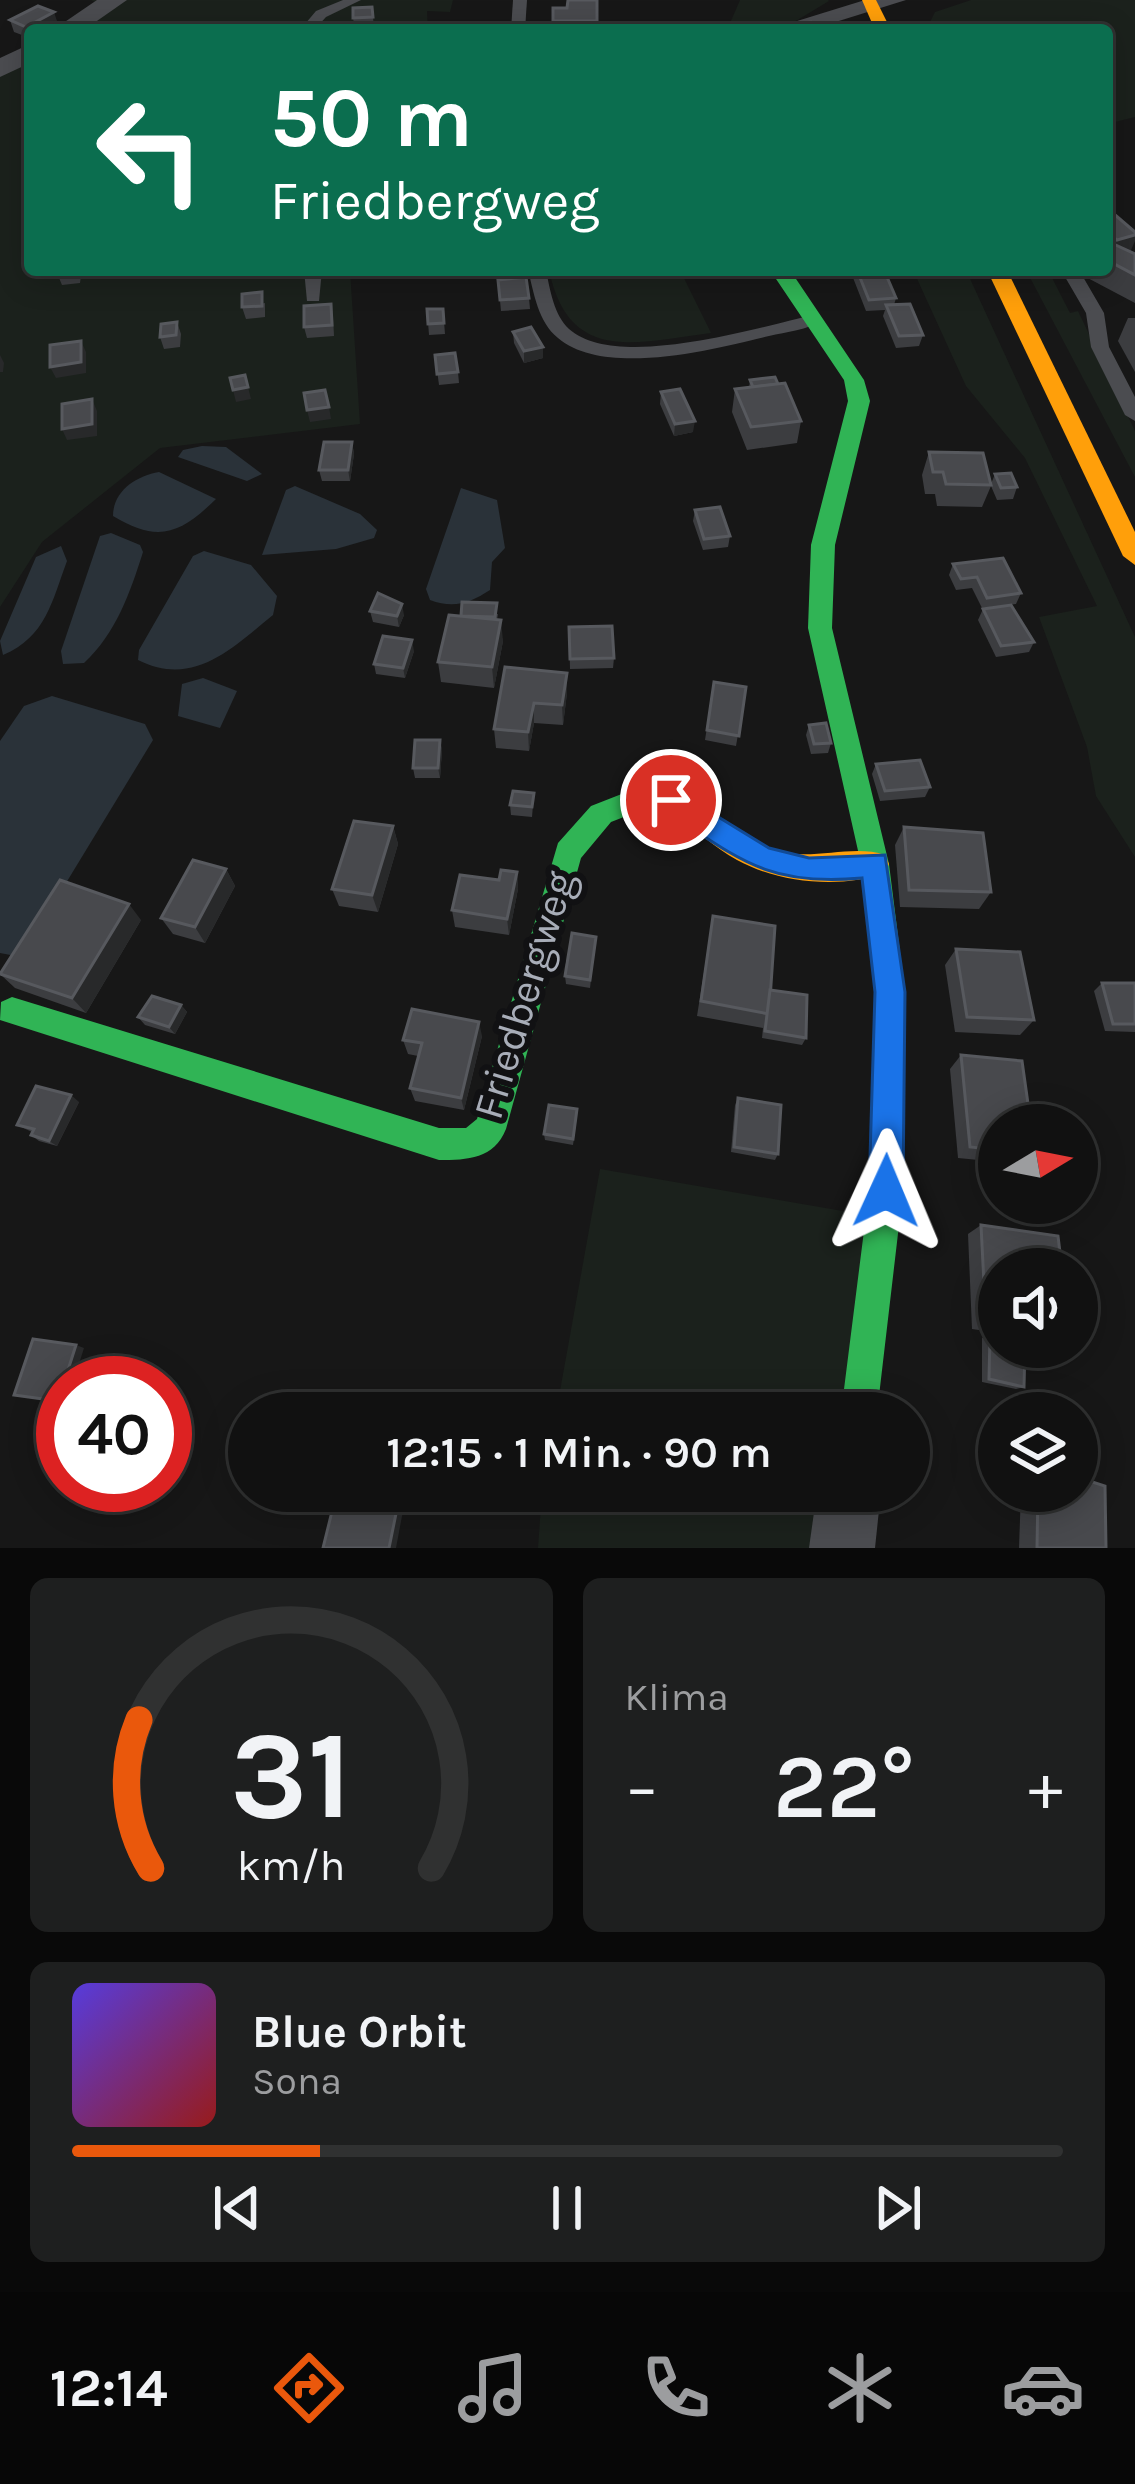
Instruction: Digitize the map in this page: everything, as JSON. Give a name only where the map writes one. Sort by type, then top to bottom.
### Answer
[{"type":"street","points":[[76,24],[115,0]]},
{"type":"street","points":[[801,24],[878,1]]},
{"type":"street","points":[[784,276],[854,380],[859,401],[823,545],[820,628],[875,864],[890,992],[886,1191],[862,1392]]},
{"type":"street","points":[[1001,276],[1135,556]]},
{"type":"street","name":"Friedbergweg","points":[[12,1012],[439,1144],[472,1144],[490,1129],[568,852],[601,814],[630,800],[671,800],[762,859],[809,870],[875,864]]},
{"type":"street","points":[[842,1548],[846,1512]]},
{"type":"lane","points":[[312,24],[321,14],[354,0]]},
{"type":"lane","points":[[313,276],[313,297]]},
{"type":"lane","points":[[539,276],[552,320],[568,338],[597,349],[638,352],[813,320]]},
{"type":"lane","points":[[1073,276],[1095,313],[1100,347],[1135,415]]},
{"type":"shaded area","points":[[91,0],[453,0],[450,12],[427,11],[428,24],[75,24],[103,6]]},
{"type":"shaded area","points":[[740,0],[829,1],[791,24],[730,24]]},
{"type":"shaded area","points":[[971,0],[1135,0],[1135,117],[1113,122],[1113,24],[929,24],[935,12]]},
{"type":"shaded area","points":[[24,55],[24,276],[350,276],[360,424],[160,448],[42,542],[0,607],[0,69]]},
{"type":"shaded area","points":[[551,276],[683,276],[711,333],[656,341],[609,340],[589,334],[572,321]]},
{"type":"shaded area","points":[[916,276],[969,276],[1135,637],[1135,857],[1096,796],[1087,747],[1039,617],[1097,606],[1025,458],[966,386]]},
{"type":"shaded area","points":[[1029,276],[1051,276],[1070,313],[1078,311],[1135,431],[1135,477]]},
{"type":"shaded area","points":[[226,447],[262,474],[247,481],[178,457],[183,450]]},
{"type":"shaded area","points":[[159,472],[216,499],[192,520],[169,531],[144,530],[113,516],[127,486]]},
{"type":"shaded area","points":[[295,486],[360,514],[377,530],[374,538],[336,549],[262,555],[286,490]]},
{"type":"shaded area","points":[[461,488],[497,500],[505,548],[492,562],[490,590],[469,601],[447,604],[430,600],[426,589]]},
{"type":"shaded area","points":[[111,533],[140,545],[143,552],[133,582],[121,612],[95,651],[84,663],[63,664],[61,651],[100,536]]},
{"type":"shaded area","points":[[61,546],[67,561],[46,616],[29,638],[3,655],[0,641],[36,557]]},
{"type":"shaded area","points":[[204,551],[251,565],[277,596],[273,615],[227,651],[195,667],[158,667],[138,660],[139,650],[193,556]]},
{"type":"shaded area","points":[[203,678],[237,691],[220,728],[178,716],[182,684]]},
{"type":"shaded area","points":[[52,696],[145,724],[153,740],[21,957],[0,953],[0,741],[24,706]]},
{"type":"shaded area","points":[[600,1169],[883,1218],[862,1392],[560,1392]]},
{"type":"shaded area","points":[[541,1512],[846,1512],[842,1548],[538,1548]]},
{"type":"building","points":[[568,0],[597,0],[597,21],[553,21],[553,8],[567,8]]},
{"type":"building","points":[[38,6],[54,12],[24,26],[10,20]]},
{"type":"building","points":[[372,7],[373,17],[353,18],[353,8]]},
{"type":"building","points":[[1113,213],[1135,232],[1117,240],[1113,236]]},
{"type":"building","points":[[1113,244],[1135,254],[1135,275],[1113,263]]},
{"type":"building","points":[[859,276],[887,276],[896,298],[869,300]]},
{"type":"building","points":[[526,277],[529,298],[500,300],[498,280]]},
{"type":"building","points":[[262,292],[262,306],[242,307],[242,294]]},
{"type":"building","points":[[331,304],[332,325],[304,327],[304,306]]},
{"type":"building","points":[[910,304],[923,335],[899,336],[886,305]]},
{"type":"building","points":[[427,309],[443,309],[444,323],[428,324]]},
{"type":"building","points":[[177,322],[176,335],[160,337],[161,324]]},
{"type":"building","points":[[531,327],[543,347],[524,351],[513,332]]},
{"type":"building","points":[[81,341],[81,362],[50,367],[50,345]]},
{"type":"building","points":[[455,353],[458,372],[437,374],[435,355]]},
{"type":"building","points":[[245,375],[248,387],[233,390],[230,378]]},
{"type":"building","points":[[775,377],[778,384],[753,387],[750,380]]},
{"type":"building","points":[[785,383],[801,421],[751,427],[735,389]]},
{"type":"building","points":[[680,389],[695,421],[675,424],[661,392]]},
{"type":"building","points":[[325,390],[329,407],[307,410],[304,393]]},
{"type":"building","points":[[92,399],[92,424],[62,429],[62,404]]},
{"type":"building","points":[[324,442],[352,442],[348,470],[319,470]]},
{"type":"building","points":[[929,452],[983,453],[991,485],[946,484],[943,472],[933,472]]},
{"type":"building","points":[[1011,473],[1017,487],[1001,488],[995,474]]},
{"type":"building","points":[[720,507],[730,536],[704,539],[695,510]]},
{"type":"building","points":[[1003,558],[1021,593],[987,598],[977,577],[961,579],[953,564]]},
{"type":"building","points":[[378,593],[402,604],[397,616],[370,611]]},
{"type":"building","points":[[462,602],[497,603],[495,617],[461,616]]},
{"type":"building","points":[[1011,605],[1034,642],[1001,646],[983,609]]},
{"type":"building","points":[[449,615],[501,620],[492,667],[438,662]]},
{"type":"building","points":[[612,626],[614,658],[570,659],[569,627]]},
{"type":"building","points":[[383,636],[412,640],[403,668],[374,664]]},
{"type":"building","points":[[505,667],[567,673],[562,705],[534,703],[528,732],[494,729]]},
{"type":"building","points":[[714,682],[746,687],[739,736],[707,730]]},
{"type":"building","points":[[826,723],[831,743],[814,744],[809,725]]},
{"type":"building","points":[[415,740],[440,740],[438,768],[413,768]]},
{"type":"building","points":[[920,760],[930,787],[885,791],[876,764]]},
{"type":"building","points":[[513,791],[534,793],[532,807],[510,805]]},
{"type":"building","points":[[354,821],[393,826],[372,895],[332,889]]},
{"type":"building","points":[[904,827],[983,833],[991,892],[909,890]]},
{"type":"building","points":[[193,860],[226,869],[195,927],[161,918]]},
{"type":"building","points":[[501,870],[517,872],[507,919],[452,910],[460,875],[499,880]]},
{"type":"building","points":[[60,880],[129,904],[72,998],[0,974]]},
{"type":"building","points":[[713,916],[775,926],[769,1014],[701,1001]]},
{"type":"building","points":[[572,933],[596,937],[590,980],[565,976]]},
{"type":"building","points":[[956,949],[1020,952],[1034,1020],[967,1017]]},
{"type":"building","points":[[1102,983],[1135,983],[1135,1024],[1113,1024]]},
{"type":"building","points":[[770,990],[807,995],[806,1038],[765,1031]]},
{"type":"building","points":[[152,996],[181,1005],[169,1027],[138,1017]]},
{"type":"building","points":[[412,1009],[479,1022],[461,1098],[410,1088],[422,1043],[403,1040]]},
{"type":"building","points":[[961,1055],[1022,1061],[1028,1104],[978,1104],[978,1148],[970,1147]]},
{"type":"building","points":[[36,1086],[71,1095],[49,1141],[31,1135],[34,1129],[17,1125]]},
{"type":"building","points":[[738,1098],[781,1105],[778,1154],[734,1147]]},
{"type":"building","points":[[549,1105],[577,1109],[573,1139],[544,1134]]},
{"type":"building","points":[[981,1225],[1058,1236],[1059,1248],[982,1248]]},
{"type":"building","points":[[33,1339],[76,1345],[72,1356],[36,1356],[36,1398],[14,1395]]},
{"type":"building","points":[[989,1368],[1024,1368],[1024,1387],[989,1379]]},
{"type":"building","points":[[1098,1484],[1105,1486],[1106,1548],[1037,1548],[1038,1512],[1098,1512]]},
{"type":"building","points":[[332,1512],[396,1512],[389,1548],[323,1548]]},
{"type":"traffic: fast","points":[[784,276],[854,380],[859,401],[823,545],[820,628],[875,864],[890,992],[886,1191],[862,1392]]},
{"type":"traffic: fast","points":[[12,1012],[439,1144],[472,1144],[490,1129],[568,852],[601,814],[637,800]]},
{"type":"traffic: slow","points":[[869,0],[880,24]]},
{"type":"traffic: slow","points":[[1000,276],[1135,556]]},
{"type":"traffic: slow","points":[[637,800],[675,806],[745,851],[776,864],[818,868],[875,864]]},
{"type":"route","points":[[671,800],[762,859],[809,870],[875,864],[890,992],[886,1191]]}]
